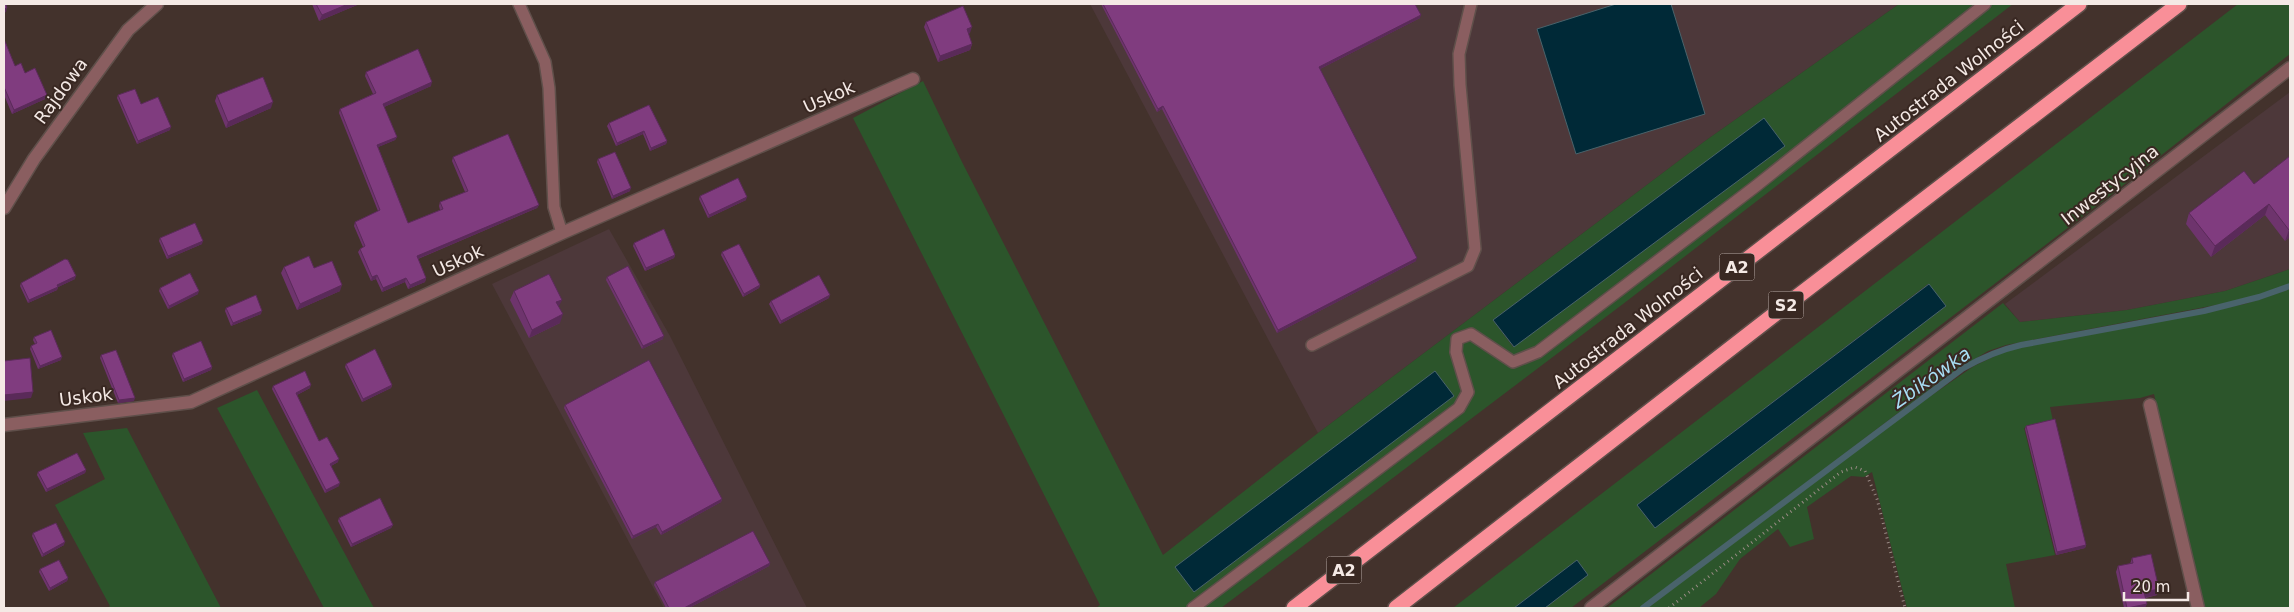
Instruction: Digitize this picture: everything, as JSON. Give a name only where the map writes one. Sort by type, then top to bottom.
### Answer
[{"type":"highway","name":"Autostrada Wolności","points":[[1294,608],[2079,4]]},
{"type":"highway","name":"S2","points":[[1396,608],[2179,4]]},
{"type":"street","name":"Rajdowa","points":[[4,207],[34,159],[128,30],[157,4]]},
{"type":"street","name":"Inwestycyjna","points":[[1591,608],[2290,68]]},
{"type":"street","name":"Uskok","points":[[4,425],[191,402],[562,232],[913,79]]},
{"type":"street","points":[[2150,405],[2198,608]]},
{"type":"lane","points":[[519,4],[545,62],[549,88],[554,207],[562,232]]},
{"type":"lane","points":[[1312,345],[1468,266],[1475,249],[1460,85],[1459,54],[1471,4]]},
{"type":"lane","points":[[1193,608],[1459,408],[1468,392],[1456,352],[1457,339],[1471,334],[1513,362],[1538,352],[1756,186],[1985,4]]},
{"type":"path","points":[[1669,608],[1841,472],[1855,467],[1865,471],[1877,499],[1905,608]]},
{"type":"shaded area","points":[[1090,4],[1899,4],[1705,141],[1318,433]]},
{"type":"shaded area","points":[[2290,92],[2290,269],[2225,291],[2127,310],[2020,322],[2005,304]]},
{"type":"shaded area","points":[[609,229],[670,336],[807,608],[664,608],[492,284]]},
{"type":"green space","points":[[1899,4],[2013,4],[1623,304],[1221,608],[1096,608],[1100,605],[853,118],[923,81],[962,162],[1163,555],[1318,433],[1705,141]],"holes":[[[1764,119],[1784,145],[1513,347],[1493,320]],[[1434,372],[1453,396],[1194,592],[1176,567]]]},
{"type":"green space","points":[[2238,4],[2290,4],[2290,54],[2112,194],[1571,608],[1545,608],[1588,575],[1577,560],[1514,608],[1453,608]],"holes":[[[1928,284],[1946,306],[1654,527],[1637,505]]]},
{"type":"green space","points":[[2290,269],[2290,284],[2242,300],[2006,345],[1988,351],[1947,376],[1640,608],[1607,608],[2003,303],[2020,322],[2127,310],[2225,291]]},
{"type":"green space","points":[[2290,289],[2290,608],[2205,608],[2154,394],[2140,398],[2050,407],[2053,421],[2024,428],[2055,555],[2006,564],[2015,608],[1907,608],[1872,472],[1864,477],[1851,476],[1807,507],[1814,539],[1790,547],[1778,529],[1740,559],[1716,594],[1699,608],[1648,608],[1766,516],[1909,411],[1974,366],[2010,349],[2245,304]]},
{"type":"green space","points":[[257,390],[374,608],[324,608],[217,408]]},
{"type":"green space","points":[[127,428],[221,608],[107,608],[110,606],[55,505],[105,479],[83,433]]},
{"type":"water","points":[[1616,4],[1671,4],[1705,114],[1576,154],[1537,29]]},
{"type":"water","points":[[1764,118],[1785,146],[1514,347],[1493,320]]},
{"type":"water","points":[[1929,284],[1946,306],[1655,528],[1637,505]]},
{"type":"water","points":[[1435,371],[1454,396],[1194,592],[1175,567]]},
{"type":"water","points":[[1577,560],[1588,575],[1545,608],[1514,608]]},
{"type":"building","points":[[316,4],[348,4],[322,15]]},
{"type":"building","points":[[1103,4],[1415,4],[1421,15],[1319,67],[1417,258],[1278,330],[1163,106],[1158,109]]},
{"type":"building","points":[[963,6],[972,27],[967,29],[972,44],[940,56],[926,22]]},
{"type":"building","points":[[4,39],[15,66],[21,63],[25,73],[35,68],[47,95],[14,110],[4,87]]},
{"type":"building","points":[[418,49],[432,82],[383,104],[397,137],[377,145],[408,223],[443,209],[440,202],[468,191],[453,157],[508,134],[539,205],[417,256],[426,278],[410,285],[406,278],[383,288],[377,275],[372,277],[360,249],[365,246],[355,222],[380,210],[340,109],[376,93],[366,72]]},
{"type":"building","points":[[263,77],[273,102],[228,122],[217,95]]},
{"type":"building","points":[[135,89],[141,104],[158,97],[171,127],[138,141],[118,95]]},
{"type":"building","points":[[649,105],[667,141],[651,148],[644,131],[617,143],[609,123]]},
{"type":"building","points":[[615,152],[631,188],[613,196],[598,159]]},
{"type":"building","points":[[2290,156],[2290,229],[2269,204],[2215,246],[2189,213],[2244,171],[2254,184]]},
{"type":"building","points":[[738,178],[747,197],[709,215],[700,196]]},
{"type":"building","points":[[195,223],[203,241],[168,256],[160,238]]},
{"type":"building","points":[[664,229],[675,255],[646,268],[634,243]]},
{"type":"building","points":[[739,244],[760,285],[744,294],[722,252]]},
{"type":"building","points":[[309,256],[314,268],[332,261],[342,285],[300,304],[284,267]]},
{"type":"building","points":[[65,259],[68,260],[76,276],[57,285],[58,287],[29,300],[21,283]]},
{"type":"building","points":[[628,266],[664,336],[643,346],[607,277]]},
{"type":"building","points":[[190,273],[199,291],[169,306],[160,288]]},
{"type":"building","points":[[549,274],[562,300],[556,302],[563,314],[532,330],[514,291]]},
{"type":"building","points":[[819,275],[830,295],[781,321],[771,301]]},
{"type":"building","points":[[256,295],[262,311],[233,323],[226,308]]},
{"type":"building","points":[[51,330],[62,357],[40,366],[31,346],[37,343],[34,337]]},
{"type":"building","points":[[201,341],[212,367],[184,379],[173,353]]},
{"type":"building","points":[[375,349],[392,385],[363,399],[346,364]]},
{"type":"building","points":[[116,350],[135,398],[119,400],[101,355]]},
{"type":"building","points":[[30,358],[33,392],[4,395],[4,361]]},
{"type":"building","points":[[649,360],[722,499],[662,532],[658,524],[633,536],[565,405]]},
{"type":"building","points":[[305,371],[311,385],[296,393],[319,441],[327,437],[339,459],[330,464],[340,483],[326,490],[273,386]]},
{"type":"building","points":[[2055,419],[2086,545],[2057,552],[2026,426]]},
{"type":"building","points":[[77,453],[86,470],[47,489],[38,472]]},
{"type":"building","points":[[380,498],[393,525],[352,544],[339,518]]},
{"type":"building","points":[[56,523],[65,542],[43,554],[33,533]]},
{"type":"building","points":[[753,531],[770,563],[684,608],[669,608],[655,582]]},
{"type":"building","points":[[2151,554],[2159,589],[2144,592],[2147,604],[2127,608],[2118,566],[2133,563],[2132,558]]},
{"type":"building","points":[[59,560],[68,578],[50,588],[40,569]]},
{"type":"waterway","name":"Żbikówka","points":[[1643,608],[1962,369],[1976,361],[2021,345],[2204,311],[2259,297],[2290,286]]}]
